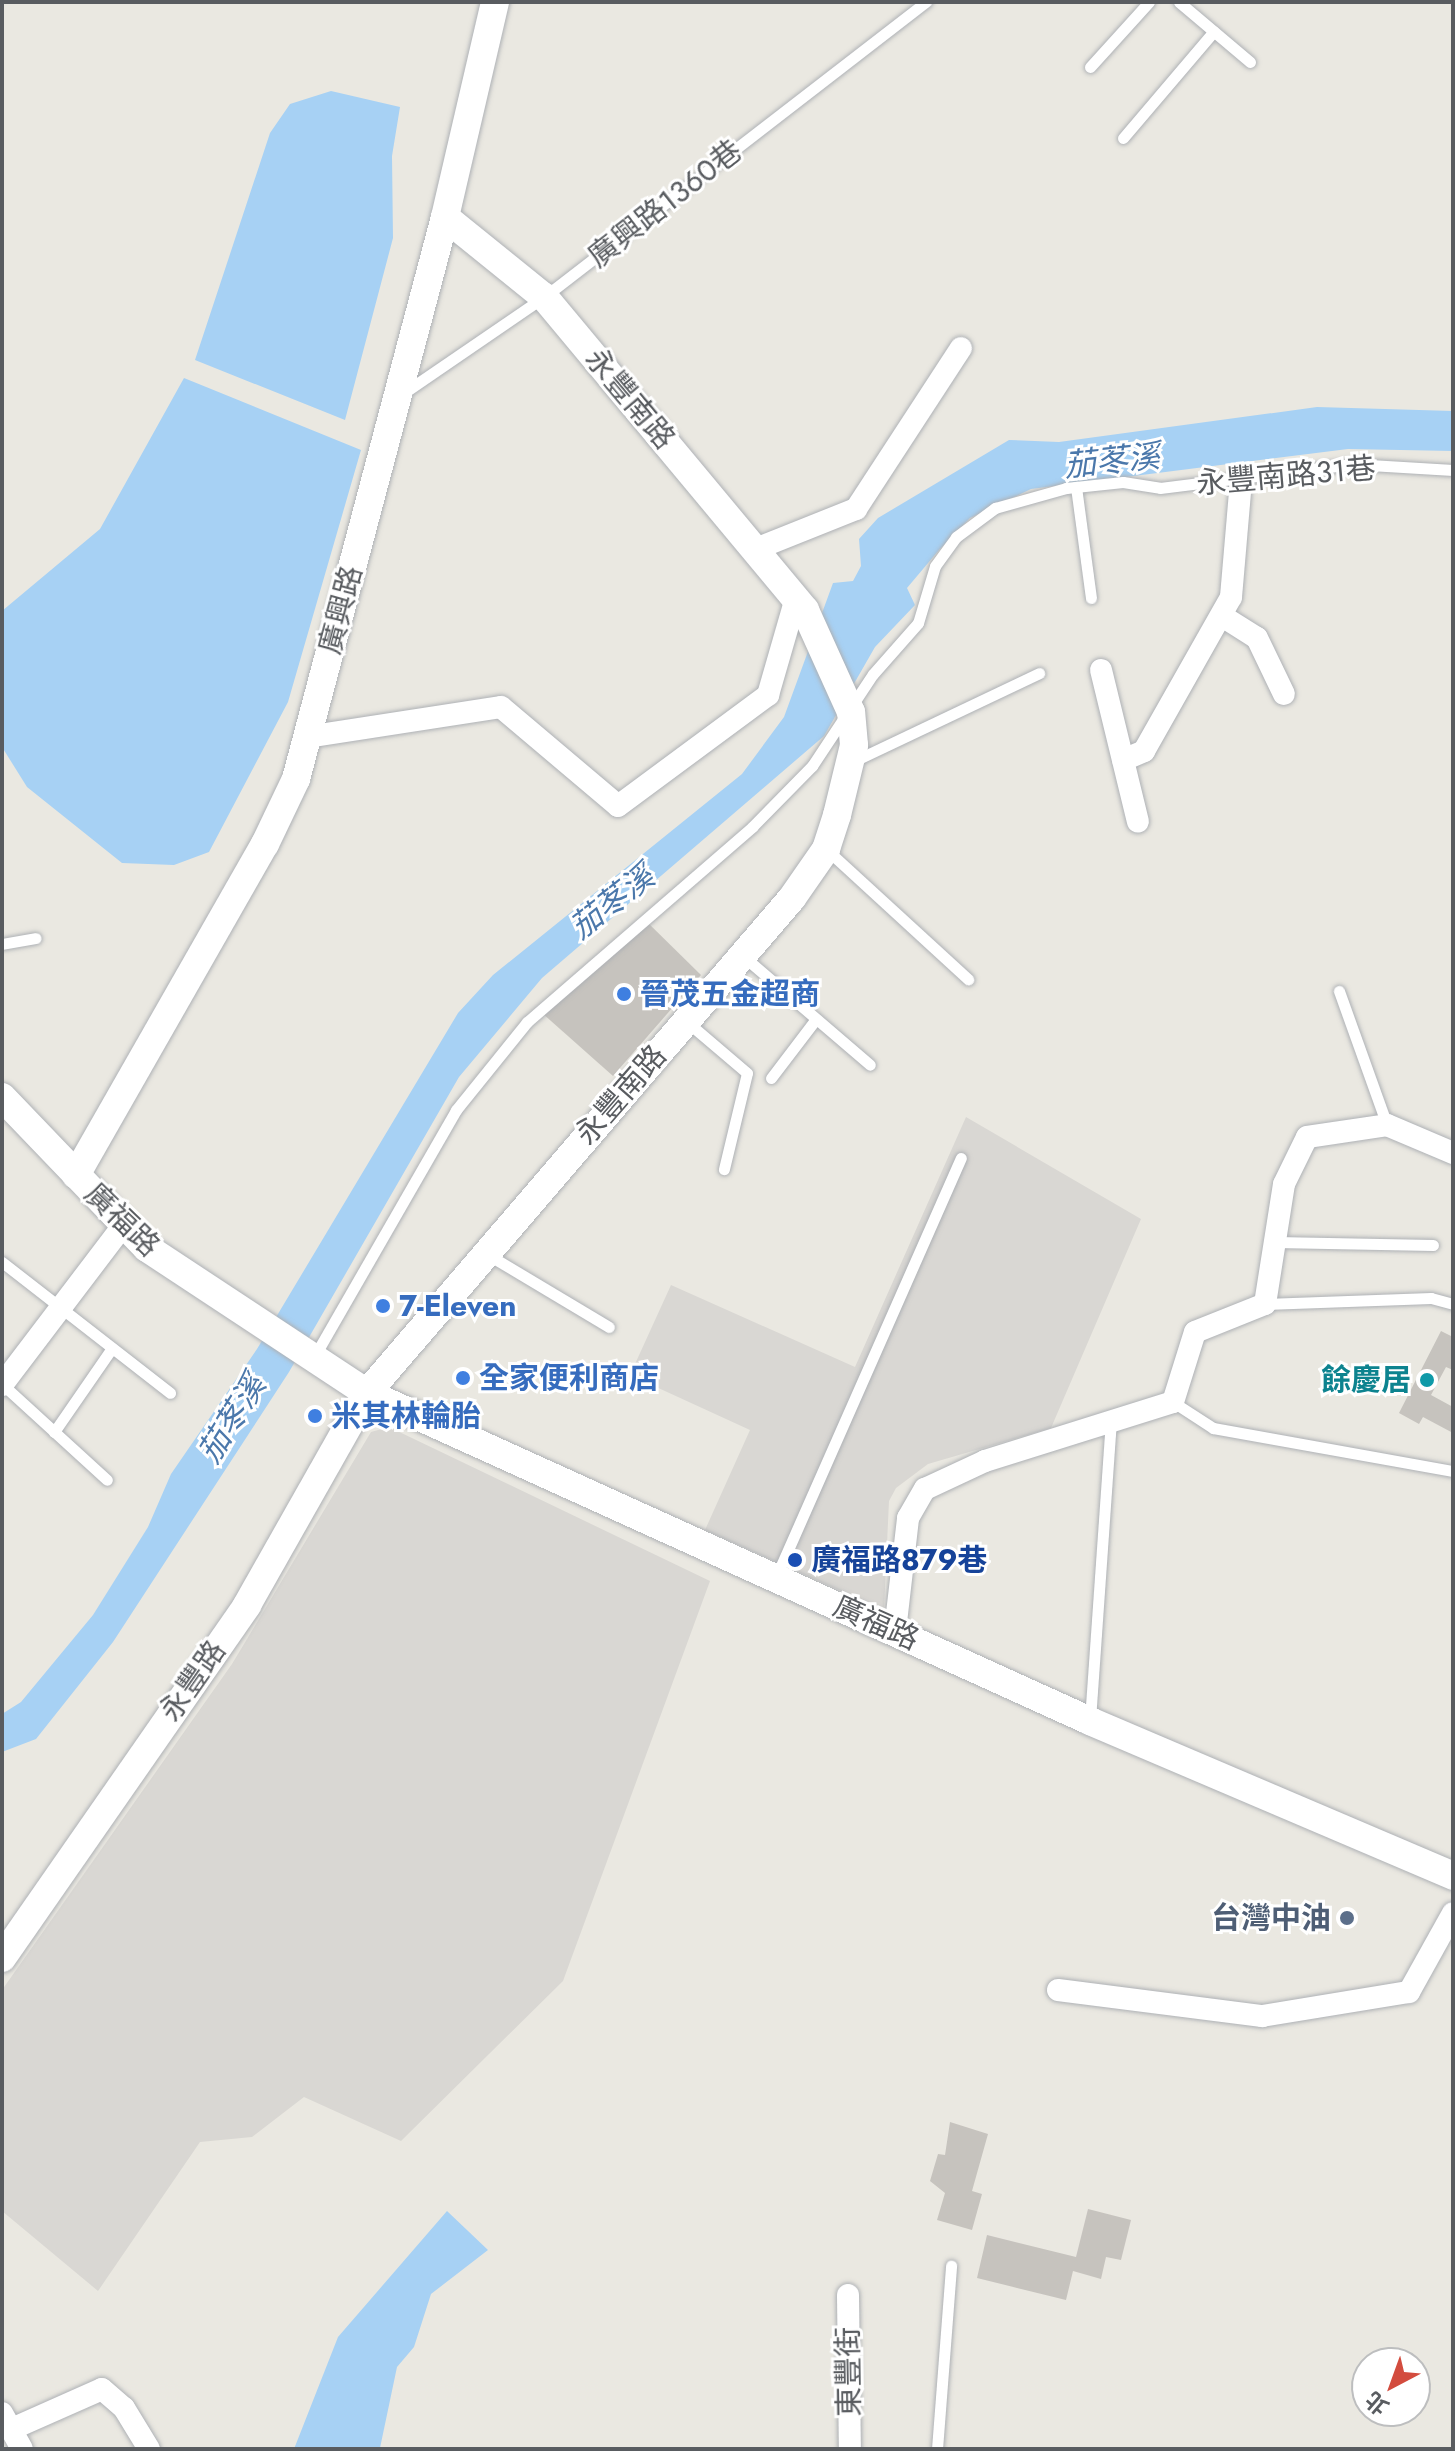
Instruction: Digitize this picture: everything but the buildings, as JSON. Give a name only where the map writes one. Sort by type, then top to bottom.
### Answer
[{"type":"street","name":"廣興路","points":[[76,1175],[265,844],[296,779],[445,217],[495,2]]},
{"type":"street","name":"永豐南路","points":[[367,1393],[483,1251],[742,956],[826,849],[850,763],[847,699],[796,598],[544,297],[445,217]]},
{"type":"street","points":[[756,549],[856,509],[961,348]]},
{"type":"street","points":[[1123,760],[1144,751],[1231,597],[1241,481]]},
{"type":"street","points":[[307,737],[501,707],[618,806],[768,695],[796,598]]},
{"type":"street","points":[[1222,616],[1257,638],[1284,694]]},
{"type":"street","points":[[1101,670],[1138,822]]},
{"type":"street","name":"廣福路","points":[[2,1097],[122,1227],[258,1325],[367,1393],[1090,1721],[1453,1876]]},
{"type":"street","points":[[895,1631],[908,1518],[925,1489],[985,1461],[1173,1402],[1195,1332],[1265,1304],[1284,1184],[1307,1137],[1387,1125],[1453,1153]]},
{"type":"street","points":[[2,1385],[122,1227]]},
{"type":"street","name":"永豐路","points":[[2,1958],[247,1605],[367,1393]]},
{"type":"street","points":[[1058,1990],[1262,2016],[1409,1992],[1453,1913]]},
{"type":"street","name":"東豐街","points":[[848,2295],[850,2449]]},
{"type":"street","points":[[13,2430],[102,2389],[124,2408],[149,2449]]},
{"type":"lane","name":"廣興路1360巷","points":[[398,397],[544,297],[926,2]]},
{"type":"lane","points":[[1090,67],[1149,2]]},
{"type":"lane","points":[[1179,2],[1250,62]]},
{"type":"lane","points":[[1123,138],[1214,31]]},
{"type":"lane","name":"永豐南路31巷","points":[[310,1358],[456,1110],[527,1022],[752,827],[812,766],[847,699],[918,623],[935,566],[956,537],[995,508],[1076,487],[1241,481],[1353,464],[1453,470]]},
{"type":"lane","points":[[1076,487],[1091,598]]},
{"type":"lane","points":[[850,763],[1039,673]]},
{"type":"lane","points":[[826,849],[968,979]]},
{"type":"lane","points":[[2,944],[35,938]]},
{"type":"lane","points":[[742,956],[870,1065]]},
{"type":"lane","points":[[1339,991],[1387,1125]]},
{"type":"lane","points":[[771,1078],[816,1019]]},
{"type":"lane","points":[[685,1021],[747,1073],[724,1169]]},
{"type":"lane","points":[[776,1577],[961,1158]]},
{"type":"lane","points":[[1275,1242],[1433,1245]]},
{"type":"lane","points":[[483,1251],[609,1327]]},
{"type":"lane","points":[[2,1262],[170,1393]]},
{"type":"lane","points":[[1265,1304],[1431,1298],[1453,1304]]},
{"type":"lane","points":[[54,1432],[112,1348]]},
{"type":"lane","points":[[2,1385],[107,1480]]},
{"type":"lane","points":[[1173,1402],[1213,1428],[1451,1466]]},
{"type":"lane","points":[[1090,1721],[1111,1421]]},
{"type":"lane","points":[[937,2449],[951,2266]]},
{"type":"shaded area","points":[[966,1117],[1141,1219],[1051,1428],[928,1464],[896,1488],[889,1501],[884,1610],[705,1530],[750,1430],[630,1375],[671,1285],[855,1367]]},
{"type":"shaded area","points":[[389,1427],[710,1581],[563,1981],[401,2141],[304,2097],[252,2137],[200,2142],[98,2291],[2,2211],[2,1990],[232,1664],[371,1432]]},
{"type":"water","points":[[331,91],[400,107],[392,156],[393,238],[345,420],[195,360],[270,133],[290,104]]},
{"type":"water","points":[[184,378],[361,450],[288,702],[209,852],[174,865],[122,863],[27,787],[2,747],[2,611],[100,529]]},
{"type":"water","name":"茄苳溪","points":[[1317,407],[1453,411],[1453,451],[1348,449],[1031,489],[970,518],[907,588],[915,605],[875,647],[824,736],[542,978],[459,1077],[289,1372],[113,1642],[36,1739],[2,1752],[2,1714],[21,1702],[93,1615],[148,1527],[171,1474],[257,1349],[458,1013],[493,975],[742,774],[784,717],[833,583],[853,581],[861,566],[859,539],[878,518],[1009,440],[1059,442]]},
{"type":"water","points":[[447,2211],[488,2250],[431,2294],[414,2347],[397,2367],[380,2448],[386,2449],[294,2449],[338,2337]]},
{"type":"place","name":"晉茂五金超商","points":[[624,994]]},
{"type":"place","name":"7-Eleven","points":[[383,1306]]},
{"type":"place","name":"全家便利商店","points":[[463,1378]]},
{"type":"place","name":"餘慶居","points":[[1427,1380]]},
{"type":"place","name":"米其林輪胎","points":[[315,1416]]},
{"type":"place","name":"廣福路879巷","points":[[795,1560]]},
{"type":"place","name":"台灣中油","points":[[1347,1918]]}]
